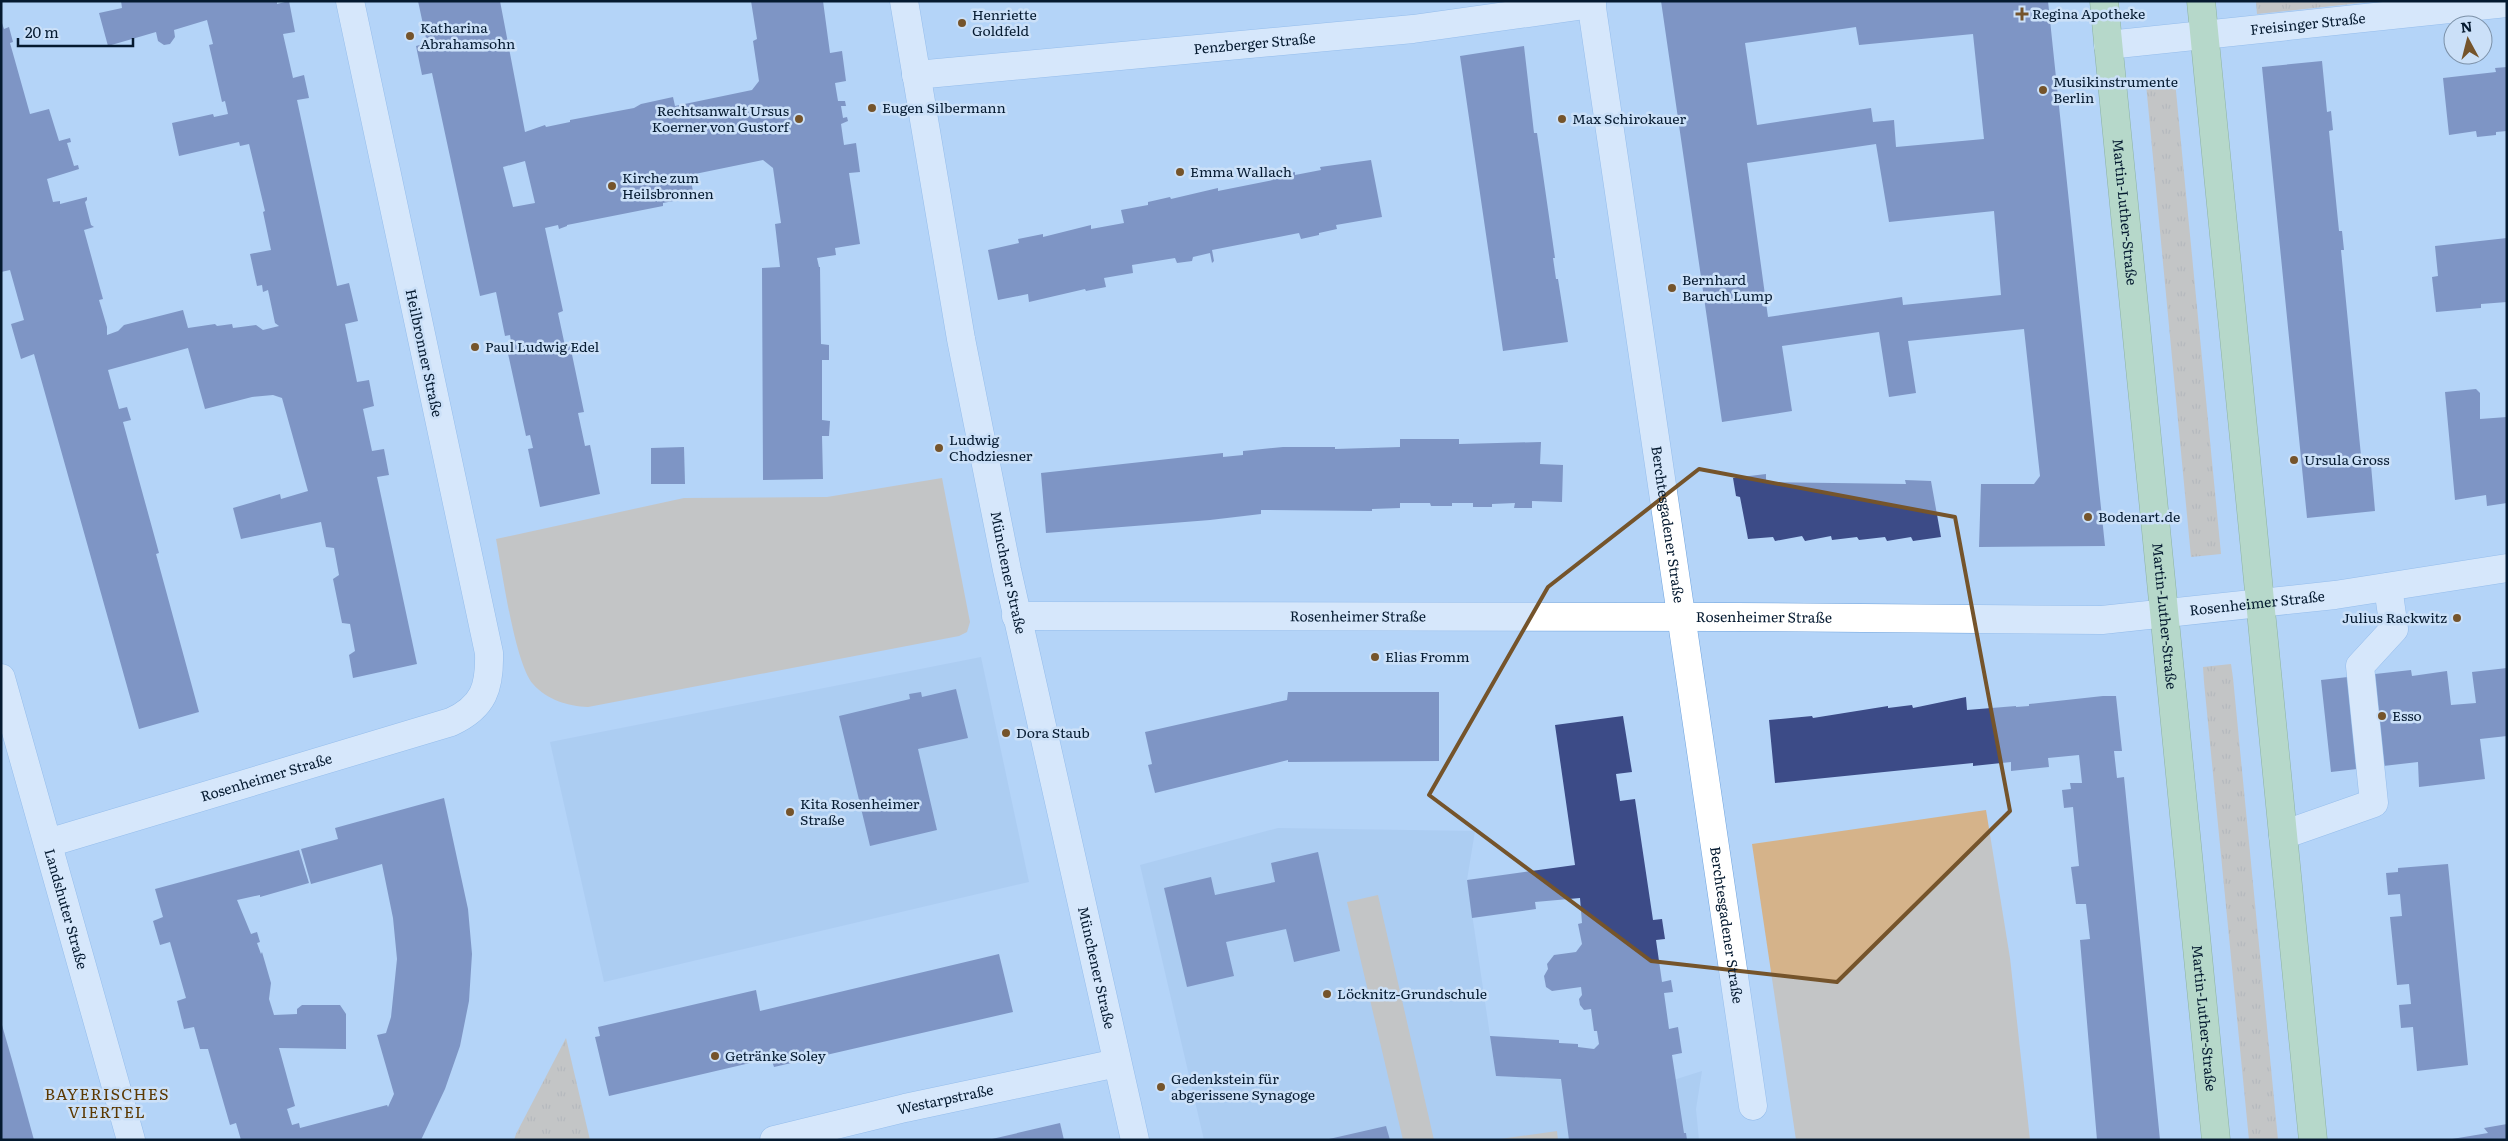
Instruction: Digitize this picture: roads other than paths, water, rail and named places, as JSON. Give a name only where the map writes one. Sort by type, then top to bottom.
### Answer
[{"type":"main road","name":"Martin-Luther-Straße","points":[[2104,1],[2216,1140]]},
{"type":"main road","points":[[2201,1],[2313,1140]]},
{"type":"street","name":"Heilbronner Straße","points":[[350,1],[489,652],[490,671],[479,703]]},
{"type":"street","name":"Münchener Straße","points":[[904,1],[961,339],[1016,616],[1135,1140]]},
{"type":"street","name":"Penzberger Straße","points":[[916,75],[1413,29],[1592,3]]},
{"type":"street","name":"Berchtesgadener Straße","points":[[1592,3],[1754,1106]]},
{"type":"street","name":"Freisinger Straße","points":[[2108,45],[2507,3]]},
{"type":"street","name":"Rosenheimer Straße","points":[[1016,616],[2102,620],[2388,587],[2507,568]]},
{"type":"street","points":[[2283,834],[2374,803],[2360,666],[2394,629],[2388,587]]},
{"type":"street","name":"Landshuter Straße","points":[[1,678],[132,1140]]},
{"type":"street","name":"Rosenheimer Straße","points":[[48,843],[442,725],[468,714],[479,703]]},
{"type":"street","name":"Westarpstraße","points":[[774,1140],[905,1108],[1116,1063]]},
{"type":"place","name":"Regina Apotheke","points":[[2022,14]]},
{"type":"place","name":"Henriette Goldfeld","points":[[962,23]]},
{"type":"place","name":"Katharina Abrahamsohn","points":[[410,36]]},
{"type":"place","name":"Musikinstrumente Berlin","points":[[2043,90]]},
{"type":"place","name":"Eugen Silbermann","points":[[872,108]]},
{"type":"place","name":"Rechtsanwalt Ursus Koerner von Gustorf","points":[[799,119]]},
{"type":"place","name":"Max Schirokauer","points":[[1562,119]]},
{"type":"place","name":"Emma Wallach","points":[[1180,172]]},
{"type":"place","name":"Kirche zum Heilsbronnen","points":[[612,186]]},
{"type":"place","name":"Bernhard Baruch Lump","points":[[1672,288]]},
{"type":"place","name":"Paul Ludwig Edel","points":[[475,347]]},
{"type":"place","name":"Ludwig Chodziesner","points":[[939,448]]},
{"type":"place","name":"Ursula Gross","points":[[2294,460]]},
{"type":"place","name":"Bodenart.de","points":[[2088,517]]},
{"type":"place","name":"Julius Rackwitz","points":[[2457,618]]},
{"type":"place","name":"Elias Fromm","points":[[1375,657]]},
{"type":"place","name":"Esso","points":[[2382,716]]},
{"type":"place","name":"Dora Staub","points":[[1006,733]]},
{"type":"place","name":"Kita Rosenheimer Straße","points":[[790,812]]},
{"type":"place","name":"Löcknitz-Grundschule","points":[[1327,994]]},
{"type":"place","name":"Getränke Soley","points":[[715,1056]]},
{"type":"place","name":"Gedenkstein für abgerissene Synagoge","points":[[1161,1087]]},
{"type":"district","name":"BAYERISCHES VIERTEL","points":[[107,1103]]}]
